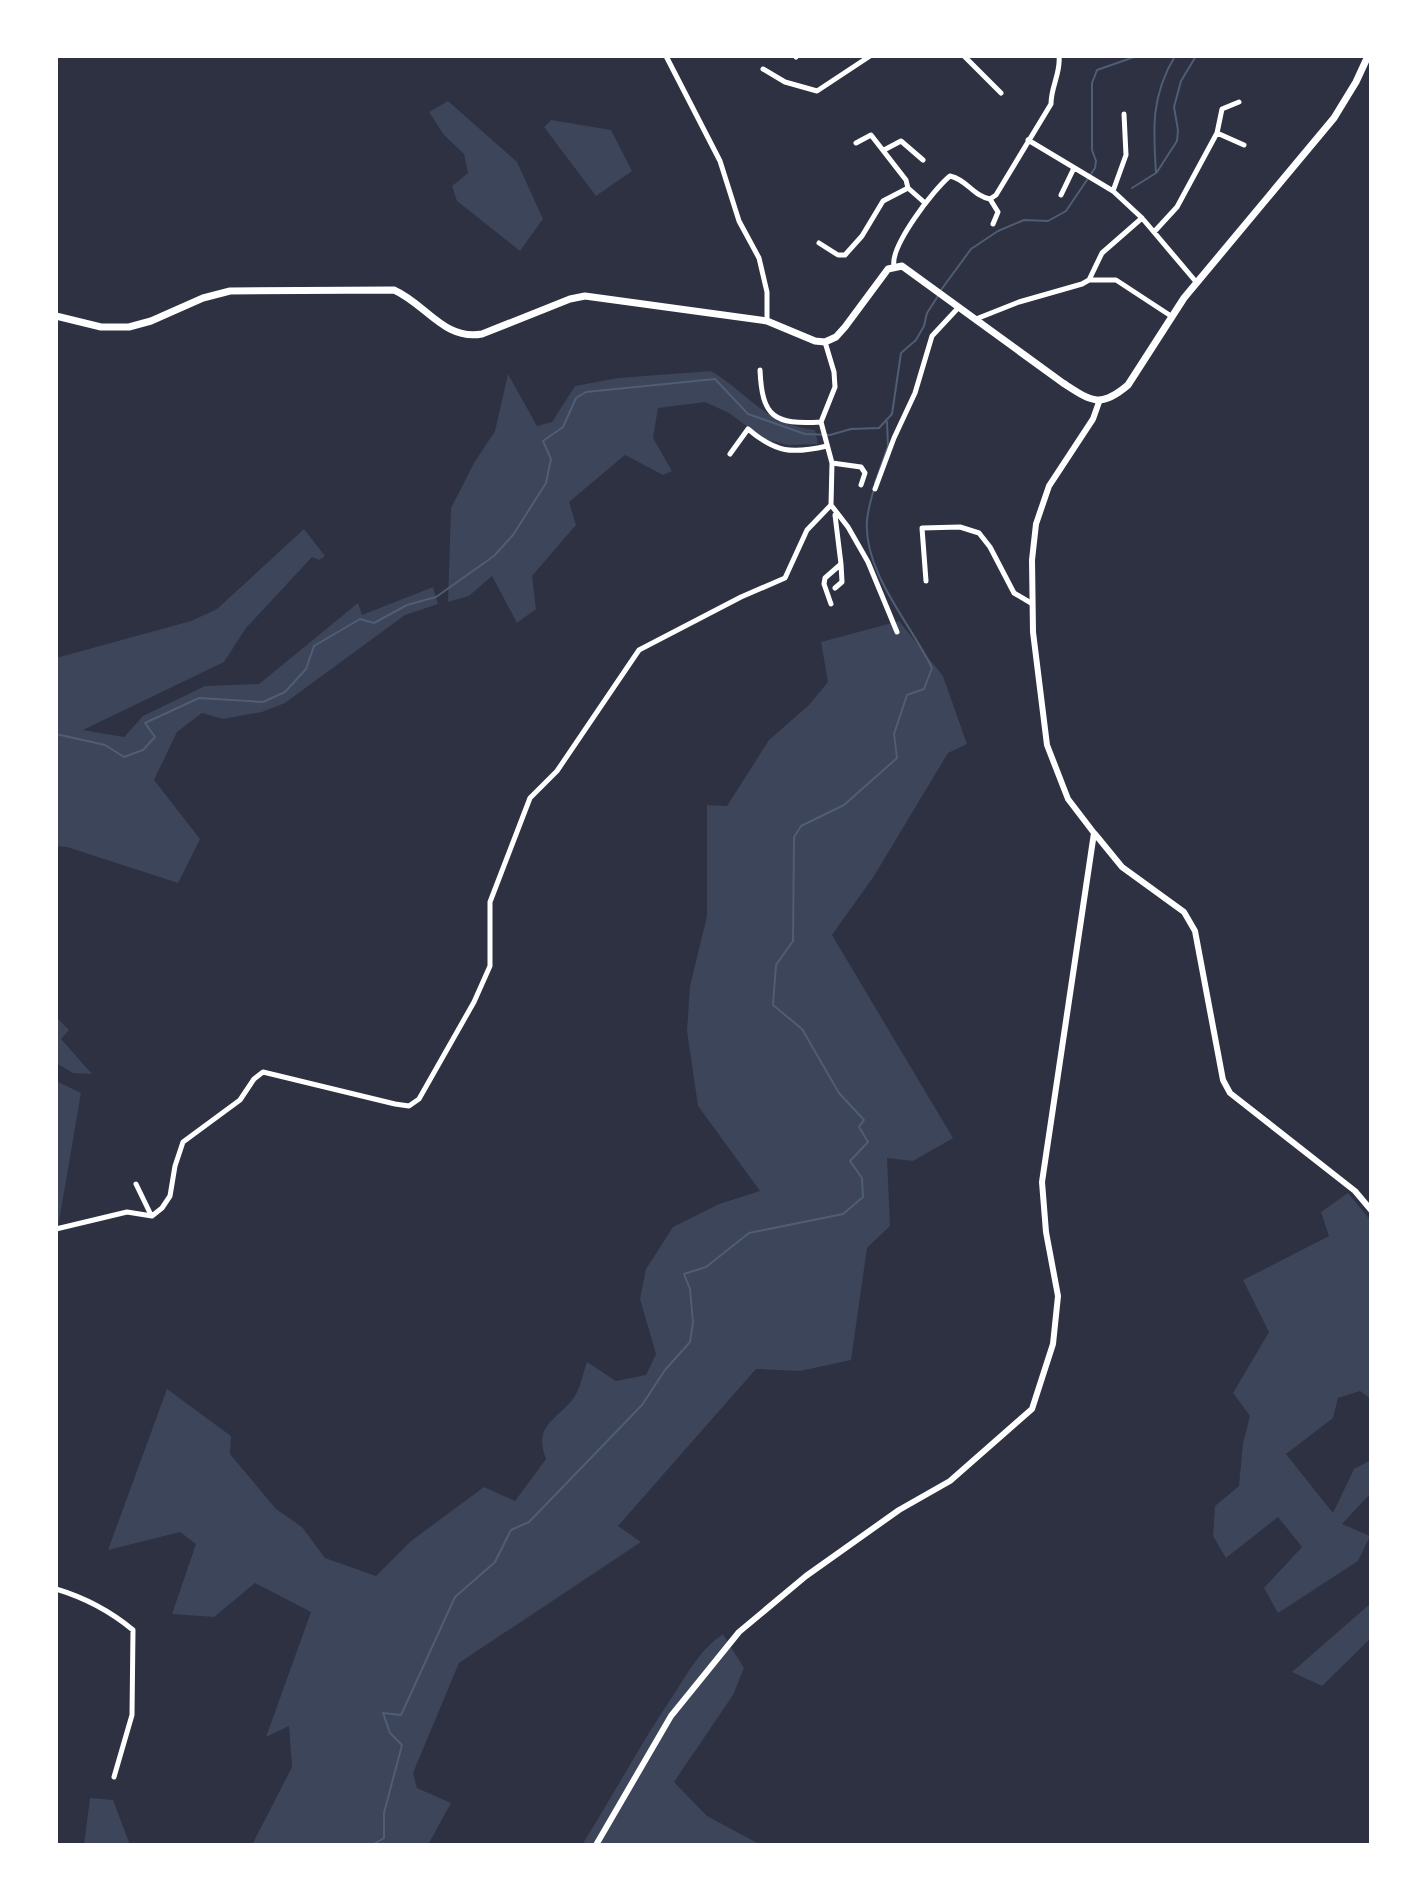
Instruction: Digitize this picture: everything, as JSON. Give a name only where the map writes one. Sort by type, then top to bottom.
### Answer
[{"type":"main road","points":[[56,316],[101,327],[129,327],[151,321],[203,298],[230,291],[394,290],[446,328],[470,336],[585,296],[767,321],[815,341],[825,342],[836,337],[845,327],[888,269],[902,266],[1063,383],[1099,402],[1116,395],[1128,385],[1171,316],[1287,171],[1334,118],[1368,56]]},
{"type":"street","points":[[666,56],[720,161],[739,221],[759,258],[767,292],[767,321]]},
{"type":"street","points":[[964,56],[1001,93]]},
{"type":"street","points":[[894,266],[895,251],[925,203],[950,176],[957,177],[980,197],[990,199],[996,195],[1051,104],[1051,89],[1061,69],[1059,56]]},
{"type":"street","points":[[763,69],[785,82],[817,91],[866,57]]},
{"type":"street","points":[[1154,232],[1177,207],[1217,133],[1222,109],[1239,102]]},
{"type":"street","points":[[1113,191],[1126,155],[1124,114]]},
{"type":"street","points":[[1217,133],[1244,145]]},
{"type":"street","points":[[856,143],[871,135],[906,180],[908,188],[925,203]]},
{"type":"street","points":[[1028,140],[1113,191],[1142,218],[1197,283]]},
{"type":"street","points":[[884,150],[901,141],[923,160]]},
{"type":"street","points":[[1061,195],[1074,168]]},
{"type":"street","points":[[819,243],[838,255],[845,255],[862,236],[883,201],[908,188]]},
{"type":"street","points":[[990,199],[998,212],[993,224]]},
{"type":"street","points":[[1089,280],[1102,253],[1142,218]]},
{"type":"street","points":[[976,319],[1089,280],[1116,280],[1171,316]]},
{"type":"street","points":[[875,489],[915,393],[932,336],[960,306]]},
{"type":"street","points":[[825,342],[835,387],[821,424],[832,463],[833,508],[841,564],[842,582],[835,588]]},
{"type":"street","points":[[760,370],[762,398],[768,411],[785,421],[821,424]]},
{"type":"street","points":[[1099,402],[1093,419],[1049,486],[1040,511],[1032,560],[1031,603],[1047,745],[1068,799],[1094,833],[1122,867],[1184,912],[1195,931],[1223,1080],[1230,1093],[1355,1191],[1371,1210]]},
{"type":"street","points":[[730,454],[748,429],[761,441],[779,449],[799,452],[827,446]]},
{"type":"street","points":[[832,463],[861,467],[865,473],[861,485]]},
{"type":"street","points":[[833,508],[868,562],[897,632]]},
{"type":"street","points":[[56,1229],[127,1212],[152,1216],[170,1196],[183,1142],[240,1100],[254,1079],[263,1072],[395,1104],[409,1106],[419,1099],[474,1002],[490,966],[490,902],[504,871],[525,807],[557,771],[639,650],[741,597],[785,578],[807,530],[833,508]]},
{"type":"street","points":[[926,581],[922,528],[960,527],[979,533],[990,547],[1014,593],[1031,603]]},
{"type":"street","points":[[831,604],[825,578],[841,564]]},
{"type":"street","points":[[596,1845],[671,1716],[739,1632],[806,1576],[899,1510],[950,1481],[1032,1409],[1053,1344],[1058,1296],[1046,1232],[1042,1182],[1094,833]]},
{"type":"street","points":[[136,1184],[152,1216]]},
{"type":"street","points":[[56,1589],[88,1600],[133,1630],[132,1715],[114,1777]]},
{"type":"shaded area","points":[[448,101],[517,162],[543,219],[520,251],[457,201],[452,186],[468,173],[464,154],[444,135],[429,112]]},
{"type":"shaded area","points":[[551,120],[611,130],[632,171],[596,196],[544,127]]},
{"type":"shaded area","points":[[711,371],[770,415],[798,427],[815,430],[818,444],[788,445],[764,439],[729,413],[705,402],[658,408],[653,438],[672,471],[663,475],[625,455],[569,502],[576,525],[532,576],[536,609],[517,623],[492,576],[469,596],[448,602],[451,508],[495,431],[508,374],[537,426],[552,422],[575,386],[618,378]]},
{"type":"shaded area","points":[[304,529],[325,556],[319,560],[312,557],[246,628],[224,662],[83,730],[124,737],[143,716],[205,686],[259,684],[358,603],[362,615],[433,587],[438,604],[405,615],[285,703],[262,712],[223,719],[202,713],[177,732],[154,780],[200,839],[178,883],[56,846],[56,658],[191,621],[217,609]]},
{"type":"shaded area","points":[[899,621],[943,676],[967,744],[948,753],[874,876],[832,935],[953,1138],[913,1161],[887,1158],[890,1226],[867,1248],[851,1360],[800,1371],[756,1369],[618,1526],[641,1542],[459,1663],[413,1773],[417,1788],[451,1803],[428,1845],[252,1845],[292,1767],[289,1726],[266,1737],[311,1612],[255,1583],[214,1617],[172,1614],[196,1544],[180,1532],[108,1550],[167,1389],[231,1436],[230,1454],[276,1509],[302,1527],[325,1558],[376,1576],[411,1541],[484,1487],[515,1501],[546,1459],[542,1439],[544,1431],[575,1395],[587,1362],[616,1381],[646,1375],[656,1354],[640,1299],[646,1269],[673,1227],[719,1204],[760,1191],[698,1106],[687,1031],[690,986],[707,916],[707,805],[727,806],[769,740],[809,705],[828,682],[821,642]]},
{"type":"shaded area","points":[[56,1017],[69,1030],[61,1039],[92,1074],[73,1073],[56,1063]]},
{"type":"shaded area","points":[[56,1081],[81,1093],[56,1239]]},
{"type":"shaded area","points":[[1348,1193],[1371,1221],[1371,1399],[1360,1391],[1338,1398],[1333,1418],[1286,1454],[1333,1513],[1354,1469],[1371,1460],[1371,1493],[1342,1524],[1370,1536],[1358,1561],[1278,1613],[1264,1588],[1302,1547],[1278,1517],[1226,1558],[1213,1536],[1215,1506],[1239,1486],[1243,1443],[1250,1416],[1233,1393],[1269,1332],[1243,1280],[1329,1236],[1321,1212]]},
{"type":"shaded area","points":[[1371,1603],[1371,1638],[1322,1686],[1292,1672]]},
{"type":"shaded area","points":[[723,1634],[744,1668],[733,1695],[674,1782],[707,1816],[761,1845],[582,1845],[691,1667],[708,1646]]},
{"type":"shaded area","points":[[90,1798],[113,1800],[130,1845],[84,1845]]},
{"type":"waterway","points":[[941,290],[971,249],[998,231],[1024,220],[1048,221],[1066,211],[1095,168],[1092,83],[1097,70],[1137,56]]},
{"type":"waterway","points":[[1132,188],[1156,173],[1155,113],[1161,85],[1175,56]]},
{"type":"waterway","points":[[1157,172],[1177,141],[1174,107],[1181,81],[1196,56]]},
{"type":"waterway","points":[[56,734],[105,745],[124,757],[143,750],[155,737],[145,723],[199,698],[263,702],[285,692],[306,669],[314,646],[360,619],[374,623],[407,605],[436,597],[494,556],[513,535],[546,483],[551,459],[543,441],[563,427],[576,398],[586,392],[715,379],[748,414],[805,434],[830,435],[851,429],[879,428],[892,414],[901,353],[916,340],[938,296]]},
{"type":"waterway","points":[[875,483],[888,446],[887,422]]},
{"type":"waterway","points":[[372,1845],[384,1838],[384,1813],[402,1745],[390,1733],[383,1713],[401,1715],[455,1597],[495,1562],[511,1530],[529,1522],[642,1405],[665,1370],[690,1342],[693,1323],[690,1289],[684,1274],[706,1267],[749,1233],[843,1214],[863,1197],[862,1178],[850,1161],[868,1142],[859,1127],[864,1120],[839,1093],[802,1029],[773,1005],[776,965],[793,941],[794,837],[801,826],[844,805],[897,758],[894,734],[907,695],[924,689],[932,668],[890,597],[873,559],[867,520],[874,489]]}]
